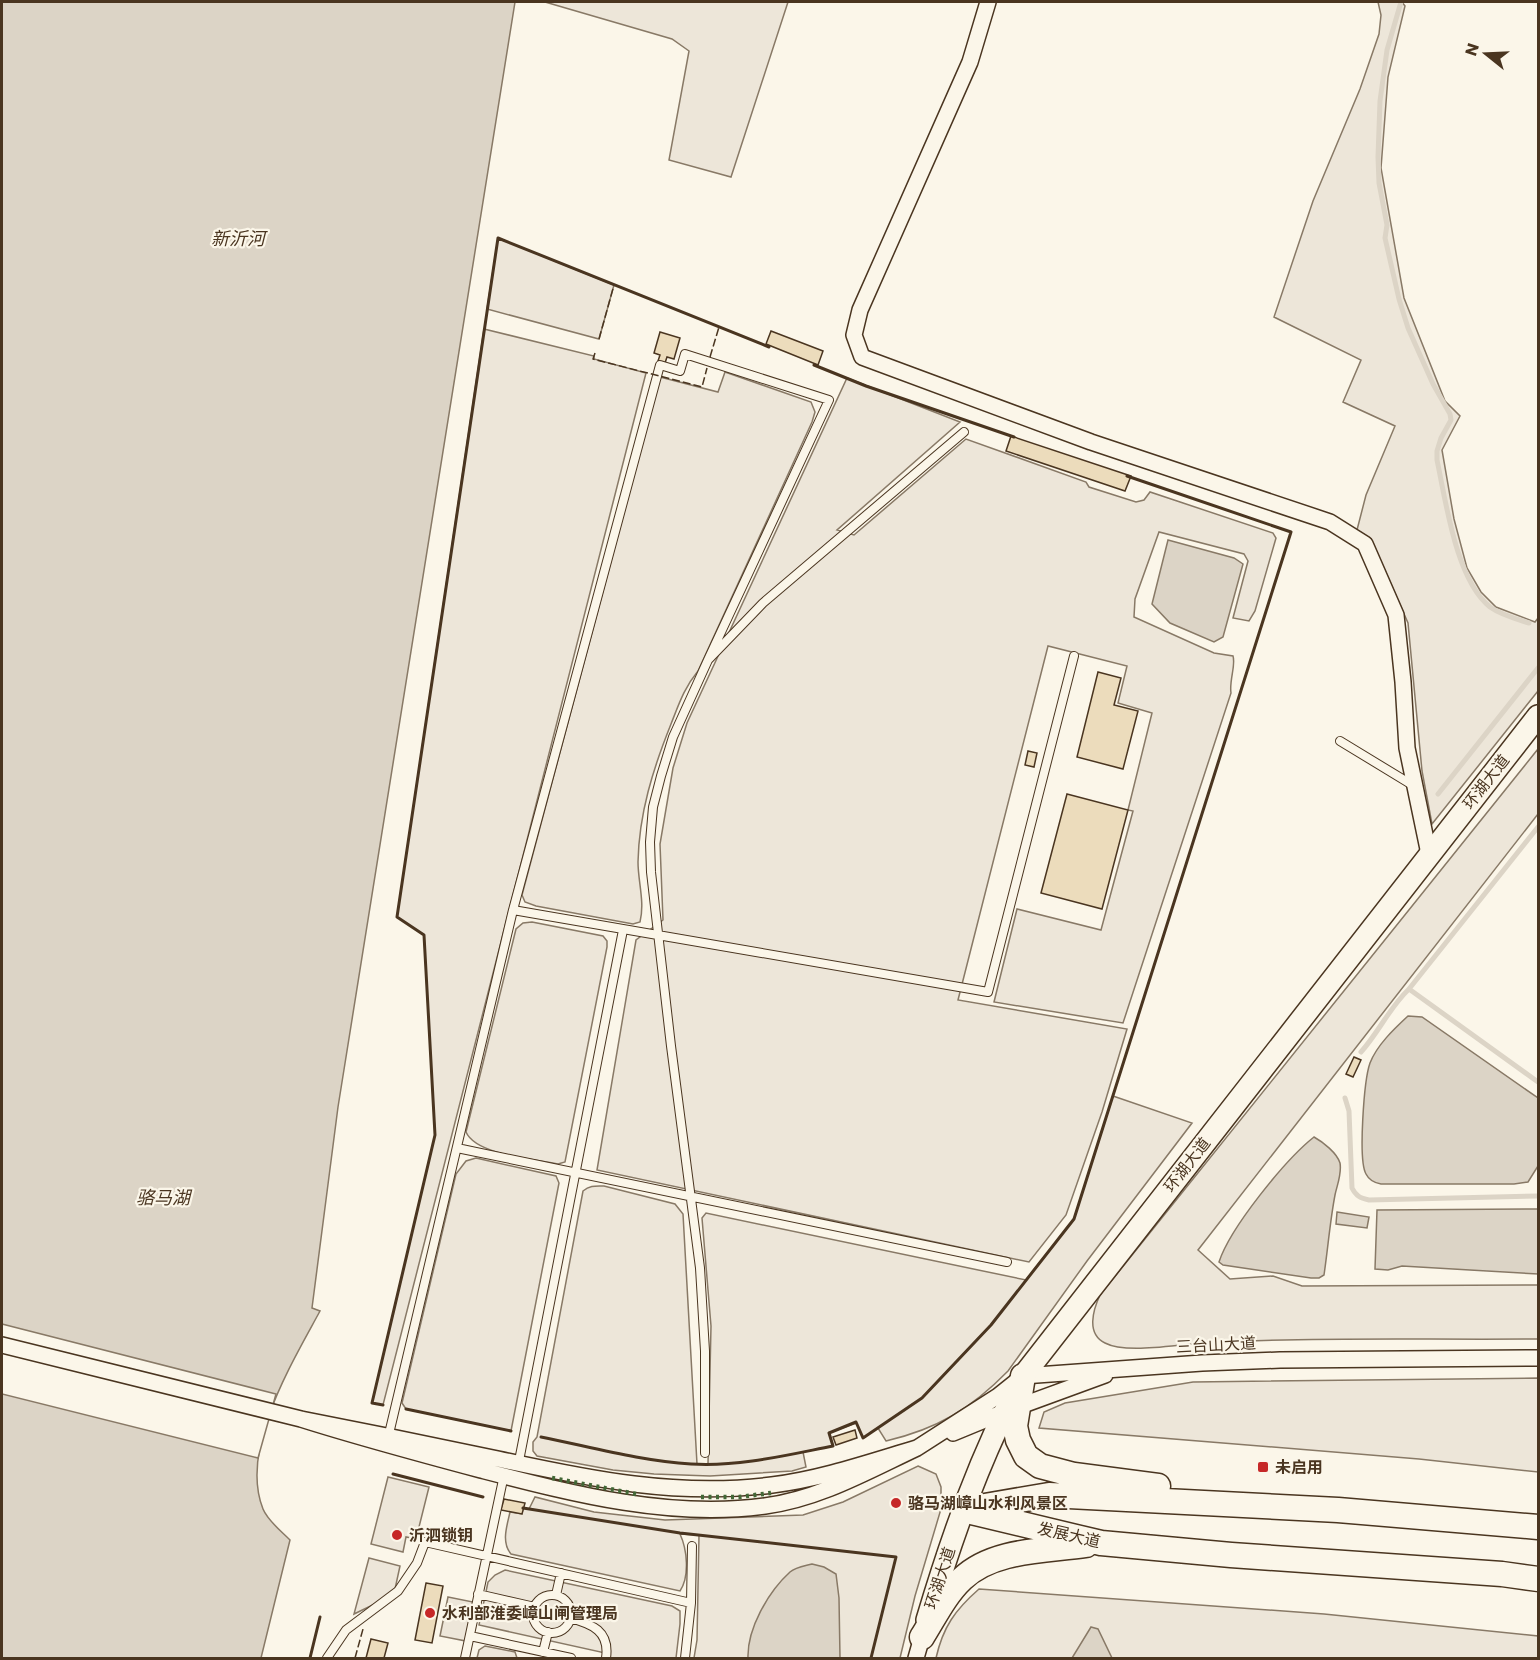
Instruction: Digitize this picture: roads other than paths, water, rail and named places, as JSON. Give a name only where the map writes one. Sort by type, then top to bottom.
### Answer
[{"type":"main road","name":"环湖大道","points":[[1023,1376],[1539,716]]},
{"type":"main road","points":[[1023,1376],[1011,1409],[1018,1440],[1026,1456],[1040,1466],[1074,1475],[1169,1488],[1266,1506]]},
{"type":"main road","name":"环湖大道","points":[[919,1648],[963,1510],[985,1453],[1011,1409]]},
{"type":"main road","name":"发展大道","points":[[963,1510],[1049,1495],[1338,1510],[1539,1527]]},
{"type":"main road","name":"发展大道","points":[[963,1510],[1101,1544],[1502,1574],[1539,1579]]},
{"type":"main road","points":[[919,1648],[952,1590],[963,1577],[987,1562],[1010,1556],[1101,1544]]},
{"type":"street","points":[[988,2],[970,62],[860,310],[854,334],[862,357],[1091,442],[1330,522],[1365,544],[1396,615],[1407,748],[1429,854]]},
{"type":"street","points":[[2,1346],[511,1470],[603,1499],[643,1506],[685,1509],[766,1506],[813,1495],[1011,1409],[1121,1370]]},
{"type":"street","name":"三台山大道","points":[[1023,1376],[1202,1363],[1280,1360],[1539,1358]]},
{"type":"street","points":[[511,1470],[686,1489],[733,1489],[774,1485],[827,1474],[917,1448],[998,1396],[1023,1376]]},
{"type":"street","points":[[643,1506],[646,1486]]},
{"type":"street","points":[[685,1509],[686,1489]]},
{"type":"lane","points":[[387,1441],[513,910],[660,365],[680,371],[685,354],[829,400],[665,758],[653,807],[650,842],[659,936],[700,1268],[705,1351],[705,1454]]},
{"type":"lane","points":[[708,660],[763,603],[964,432]]},
{"type":"lane","points":[[513,910],[988,992],[1074,656]]},
{"type":"lane","points":[[1340,741],[1415,787]]},
{"type":"lane","points":[[465,1659],[486,1556],[511,1470],[576,1172],[623,930]]},
{"type":"lane","points":[[457,1148],[1007,1262]]},
{"type":"lane","points":[[327,1659],[346,1630],[398,1591],[408,1578],[425,1542],[691,1603]]},
{"type":"lane","points":[[685,1659],[691,1603],[692,1546]]},
{"type":"lane","points":[[556,1595],[561,1573]]},
{"type":"lane","points":[[478,1594],[535,1607]]},
{"type":"lane","points":[[556,1595],[567,1602],[570,1607],[570,1618],[563,1629],[558,1632],[548,1632],[537,1624],[535,1607],[543,1597],[556,1595]]},
{"type":"lane","points":[[570,1618],[596,1627],[607,1647],[606,1659]]},
{"type":"lane","points":[[543,1652],[548,1632]]},
{"type":"lane","points":[[470,1636],[532,1654],[543,1652],[571,1659]]},
{"type":"water","name":"新沂河","points":[[2,2],[515,2],[338,1107],[312,1308],[320,1311],[272,1407],[263,1434],[258,1460],[257,1485],[263,1509],[271,1522],[290,1540],[261,1658],[2,1658]]},
{"type":"water","points":[[1168,540],[1234,558],[1243,564],[1223,637],[1214,642],[1170,623],[1152,604]]},
{"type":"water","points":[[1408,1016],[1422,1017],[1538,1098],[1538,1166],[1528,1182],[1514,1184],[1381,1184],[1372,1181],[1367,1176],[1362,1153],[1362,1137],[1370,1063],[1381,1044]]},
{"type":"water","points":[[1314,1137],[1333,1152],[1340,1163],[1324,1275],[1311,1278],[1223,1265],[1219,1262],[1225,1248],[1246,1214],[1288,1161]]},
{"type":"water","points":[[1538,1209],[1538,1274],[1402,1266],[1388,1270],[1375,1269],[1377,1210]]},
{"type":"water","points":[[1337,1212],[1369,1217],[1367,1228],[1336,1224]]},
{"type":"water","points":[[812,1564],[824,1567],[836,1574],[839,1598],[840,1658],[748,1658],[751,1635],[767,1600],[790,1572]]},
{"type":"water","points":[[1091,1627],[1098,1629],[1112,1658],[1072,1658]]},
{"type":"waterway","points":[[1401,2],[1387,50],[1380,101],[1378,157],[1379,183],[1387,225],[1385,238],[1408,328],[1433,384],[1450,414],[1451,420],[1441,438],[1437,460],[1454,539],[1461,560],[1478,595],[1490,607],[1504,615],[1529,623]]},
{"type":"waterway","points":[[1438,794],[1538,668]]},
{"type":"waterway","points":[[1361,1052],[1396,1004],[1538,827]]},
{"type":"waterway","points":[[1409,989],[1538,1082]]},
{"type":"waterway","points":[[1345,1098],[1349,1111],[1352,1188],[1361,1197],[1369,1200],[1538,1196]]},
{"type":"place","name":"未启用","points":[[1263,1467]]},
{"type":"place","name":"骆马湖嶂山水利风景区","points":[[896,1503]]},
{"type":"place","name":"沂泗锁钥","points":[[397,1535]]},
{"type":"place","name":"水利部淮委嶂山闸管理局","points":[[430,1613]]},
{"type":"water label","name":"骆马湖","points":[[163,1197]]}]
